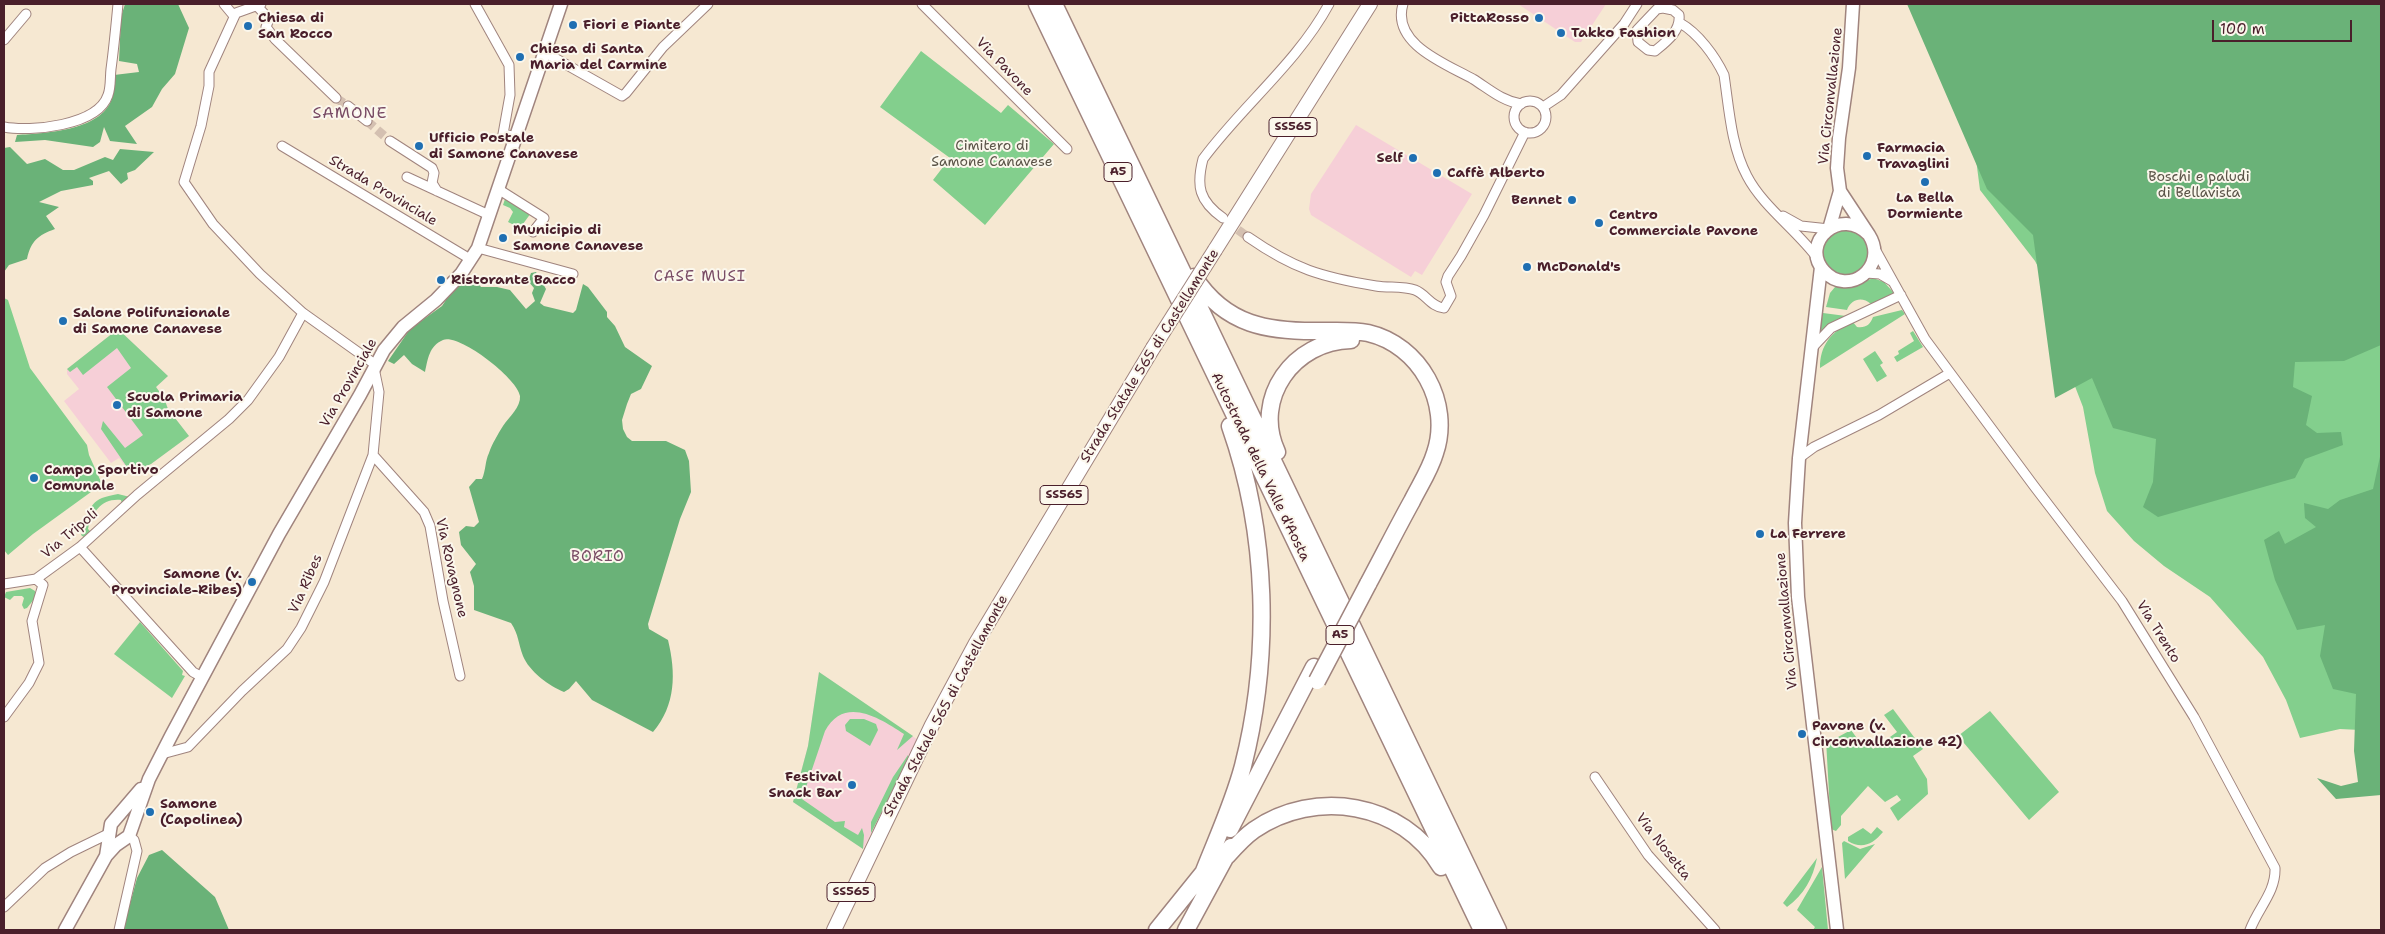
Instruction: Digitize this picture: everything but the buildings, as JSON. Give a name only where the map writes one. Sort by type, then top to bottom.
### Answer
[{"type":"highway","name":"Autostrada della Valle d'Aosta","points":[[1038,4],[1482,930]]},
{"type":"highway","name":"Autostrada della Valle d'Aosta","points":[[1054,4],[1143,186],[1498,930]]},
{"type":"highway","points":[[1143,186],[1159,209],[1202,289],[1211,300],[1231,314],[1254,325],[1279,331],[1352,331],[1376,335],[1409,354],[1429,380],[1436,397],[1440,420],[1435,453],[1366,578]]},
{"type":"highway","points":[[1198,340],[1210,382],[1236,441],[1247,485],[1260,569],[1261,609],[1258,672],[1246,750],[1232,800],[1202,876]]},
{"type":"highway","points":[[1186,930],[1227,856],[1427,454],[1432,429],[1430,404],[1420,381],[1397,356],[1378,346],[1362,341],[1346,340],[1322,344],[1310,350],[1299,357],[1282,376],[1272,398],[1270,421],[1273,440],[1292,482],[1311,538]]},
{"type":"highway","points":[[1157,930],[1202,876],[1316,674]]},
{"type":"highway","points":[[1227,856],[1254,830],[1290,812],[1318,806],[1345,806],[1365,810],[1403,826],[1424,842],[1439,863],[1464,911],[1477,930]]},
{"type":"main road","name":"Via Provinciale","points":[[65,930],[120,834],[279,534],[389,343],[461,274],[478,248],[561,4]]},
{"type":"main road","name":"Strada Statale 565 di Castellamonte","points":[[834,930],[924,742],[976,643],[1153,348],[1370,4]]},
{"type":"main road","name":"Via Circonvallazione","points":[[1837,930],[1798,597],[1795,524],[1799,458],[1817,309],[1818,245],[1829,229],[1840,191],[1837,168],[1839,138],[1849,68],[1853,4]]},
{"type":"main road","name":"Via Circonvallazione","points":[[1840,191],[1869,235],[1875,249]]},
{"type":"main road","points":[[1829,229],[1836,225],[1850,224],[1864,230],[1869,235]]},
{"type":"main road","points":[[1819,263],[1829,276],[1840,280],[1854,280],[1866,273],[1873,262],[1875,249]]},
{"type":"main road","name":"Via Circonvallazione","points":[[1817,309],[1825,291],[1840,280]]},
{"type":"main road","name":"Via Provinciale","points":[[120,834],[111,824],[149,779]]},
{"type":"street","points":[[4,127],[24,129],[56,126],[77,120],[98,109],[108,96],[118,4]]},
{"type":"street","points":[[224,4],[234,16]]},
{"type":"street","points":[[475,4],[508,65],[510,95],[502,134],[516,137]]},
{"type":"street","points":[[544,52],[622,96],[662,47],[708,4]]},
{"type":"street","name":"Via Pavone","points":[[922,4],[1067,149]]},
{"type":"street","points":[[1223,218],[1208,205],[1200,193],[1198,177],[1203,159],[1292,59],[1329,4]]},
{"type":"street","points":[[1403,4],[1400,18],[1402,24],[1409,36],[1429,55],[1472,79],[1499,97],[1521,104],[1535,101],[1543,107],[1546,117],[1543,127],[1535,132],[1525,132],[1517,126],[1514,117],[1521,104]]},
{"type":"street","points":[[1543,107],[1561,95],[1624,24],[1637,4]]},
{"type":"street","points":[[336,98],[275,40],[266,26],[269,19],[259,5],[234,16],[209,72],[209,86],[201,126],[184,182],[213,224],[242,256],[303,313],[375,367]]},
{"type":"street","points":[[1668,6],[1679,16],[1680,23],[1670,38],[1655,51],[1648,50],[1638,42],[1637,30],[1656,9],[1668,6]]},
{"type":"street","points":[[4,40],[26,14]]},
{"type":"street","points":[[1680,23],[1688,27],[1718,63],[1724,75],[1738,156],[1748,178],[1778,217],[1808,246],[1819,263]]},
{"type":"street","points":[[348,106],[367,121]]},
{"type":"street","points":[[1248,237],[1274,255],[1300,268],[1333,278],[1414,290],[1422,293],[1438,308],[1444,308],[1451,296],[1446,282],[1448,276],[1484,215],[1525,132]]},
{"type":"street","points":[[390,141],[432,168],[434,173],[432,183],[438,191]]},
{"type":"street","name":"Strada Provinciale","points":[[282,146],[470,259]]},
{"type":"street","name":"Strada Provinciale","points":[[407,177],[489,215]]},
{"type":"street","points":[[498,189],[544,218],[532,232]]},
{"type":"street","points":[[1771,206],[1791,222],[1801,226],[1829,229]]},
{"type":"street","points":[[478,248],[573,274]]},
{"type":"street","name":"Via Trento","points":[[1875,249],[1925,339],[2122,601],[2194,717],[2274,868],[2275,881],[2250,930]]},
{"type":"street","points":[[1866,273],[1880,274],[1894,282]]},
{"type":"street","points":[[1812,349],[1831,328],[1901,295]]},
{"type":"street","name":"Via Tripoli","points":[[4,584],[36,579],[80,547],[137,495],[229,419],[248,400],[279,357],[303,313]]},
{"type":"street","name":"Via Ribes","points":[[162,754],[188,747],[242,691],[288,648],[301,628],[324,582],[373,455],[379,392],[375,367]]},
{"type":"street","points":[[1799,458],[1814,446],[1879,415],[1950,373]]},
{"type":"street","name":"Via Rovagnone","points":[[373,455],[424,512],[430,526],[443,601],[460,676]]},
{"type":"street","points":[[80,547],[193,672],[202,677]]},
{"type":"street","points":[[4,716],[29,684],[39,663],[32,621],[43,585],[36,579]]},
{"type":"street","name":"Via Nosetta","points":[[1595,777],[1648,855],[1715,930]]},
{"type":"street","points":[[4,907],[45,868],[71,852],[120,834],[134,840],[137,851],[119,930]]},
{"type":"shaded area","points":[[1518,4],[1606,4],[1581,42],[1575,42]]},
{"type":"shaded area","points":[[1356,125],[1472,194],[1422,275],[1415,271],[1411,277],[1311,215],[1309,209],[1311,194]]},
{"type":"shaded area","name":"Scuola Primaria di Samone","points":[[118,329],[168,376],[156,387],[164,398],[168,409],[189,436],[151,464],[131,473],[119,458],[111,463],[64,401],[79,389],[67,374],[67,369]]},
{"type":"shaded area","points":[[819,672],[918,740],[863,849],[793,802],[808,746]]},
{"type":"green space","points":[[125,4],[178,4],[189,28],[175,74],[162,89],[152,107],[125,126],[137,144],[110,141],[104,127],[100,142],[93,147],[45,140],[15,142],[17,135],[58,131],[87,123],[99,116],[108,107],[113,95],[114,75],[139,72],[137,64],[119,61],[121,17]]},
{"type":"green space","name":"Boschi e paludi di Bellavista","points":[[1907,4],[2381,4],[2381,345],[2344,361],[2295,362],[2293,387],[2312,396],[2306,425],[2317,433],[2341,432],[2343,445],[2305,459],[2295,478],[2158,517],[2143,507],[2153,482],[2156,439],[2113,428],[2092,378],[2055,398],[2033,235],[1987,189]]},
{"type":"green space","name":"Boschi e paludi di Bellavista","points":[[2381,4],[2381,731],[2340,729],[2300,738],[2286,700],[2263,657],[2210,597],[2164,566],[2134,541],[2107,511],[2095,473],[2083,407],[2064,358],[2059,308],[2035,261],[1980,190],[1970,113]]},
{"type":"green space","name":"Cimitero di Samone Canavese","points":[[921,51],[1001,113],[1008,105],[1054,144],[985,225],[933,180],[950,158],[880,107]]},
{"type":"green space","points":[[10,147],[27,164],[45,159],[63,170],[74,170],[105,157],[113,160],[120,149],[154,152],[135,170],[127,173],[128,179],[121,184],[109,171],[89,178],[93,181],[93,185],[61,191],[39,202],[59,207],[46,216],[55,229],[44,234],[33,243],[27,259],[9,265],[4,272],[4,148]]},
{"type":"green space","points":[[506,196],[531,213],[520,228],[508,222],[513,212],[510,208],[503,205]]},
{"type":"green space","points":[[1841,229],[1851,229],[1865,239],[1869,252],[1865,265],[1859,271],[1851,275],[1841,275],[1827,265],[1823,257],[1823,247],[1833,233]]},
{"type":"green space","points":[[536,272],[546,289],[540,303],[544,306],[573,313],[576,310],[583,284],[588,287],[607,312],[607,317],[615,326],[625,347],[652,366],[641,389],[631,394],[627,404],[622,420],[623,429],[627,437],[632,441],[666,441],[685,450],[689,461],[691,492],[680,519],[648,624],[649,629],[668,640],[673,676],[670,700],[661,722],[653,732],[592,700],[576,681],[564,692],[546,682],[526,662],[516,631],[511,623],[474,610],[474,586],[470,572],[476,564],[461,545],[459,532],[466,526],[474,527],[479,522],[469,487],[476,479],[482,479],[493,443],[519,404],[520,396],[517,388],[487,359],[462,343],[451,340],[443,340],[432,349],[425,372],[412,364],[404,355],[394,364],[388,361],[410,329],[442,306],[446,300],[445,297],[464,280],[475,279],[481,287],[497,287],[510,290],[526,309],[535,301],[532,293],[534,288],[528,281],[531,273]]},
{"type":"green space","points":[[1873,278],[1884,282],[1894,293],[1871,304],[1861,299],[1854,301],[1847,310],[1826,307],[1830,293],[1835,287],[1855,286]]},
{"type":"green space","points":[[4,298],[8,300],[30,368],[87,445],[89,455],[102,484],[33,534],[8,555],[4,550]]},
{"type":"green space","points":[[1902,310],[1905,314],[1820,368],[1822,352],[1828,340],[1838,330],[1852,321],[1857,327],[1863,327],[1869,324],[1873,317]]},
{"type":"green space","points":[[1823,313],[1846,316],[1829,324],[1819,333]]},
{"type":"green space","points":[[118,329],[168,376],[156,387],[164,398],[168,409],[189,436],[151,464],[131,473],[101,429],[103,421],[125,448],[143,435],[107,387],[131,368],[117,348],[83,375],[77,367],[70,372],[67,369]]},
{"type":"green space","points":[[1913,331],[1923,347],[1897,362],[1894,357],[1899,354],[1898,351],[1914,341],[1910,333]]},
{"type":"green space","points":[[1875,351],[1883,363],[1880,365],[1887,376],[1877,382],[1863,359]]},
{"type":"green space","points":[[2381,452],[2381,795],[2336,799],[2317,778],[2341,786],[2358,782],[2354,751],[2356,694],[2333,689],[2320,656],[2325,625],[2297,630],[2275,580],[2264,540],[2279,531],[2285,544],[2316,527],[2305,518],[2304,503],[2328,509],[2340,500],[2373,489]]},
{"type":"green space","points":[[118,494],[130,497],[122,504],[121,500],[114,500],[108,501],[99,507],[92,517],[88,529],[91,532],[85,538],[81,535],[94,504],[102,498]]},
{"type":"green space","points":[[30,588],[35,591],[35,598],[27,608],[24,609],[22,605],[24,598],[22,596],[14,596],[10,600],[4,597],[6,592]]},
{"type":"green space","points":[[140,622],[183,671],[182,675],[185,676],[172,698],[114,654]]},
{"type":"green space","points":[[819,672],[913,736],[897,750],[904,734],[873,717],[863,713],[852,712],[842,714],[833,720],[825,731],[802,799],[835,822],[845,821],[844,827],[858,835],[862,828],[864,835],[863,849],[793,802],[808,746]]},
{"type":"green space","points":[[1893,709],[1923,749],[1913,756],[1927,779],[1928,794],[1898,821],[1890,808],[1901,800],[1897,795],[1885,802],[1868,786],[1841,816],[1841,825],[1836,831],[1831,829],[1826,740],[1838,737],[1851,730],[1859,741],[1865,738],[1873,749],[1897,732],[1884,715]]},
{"type":"green space","points":[[1990,711],[2059,792],[2029,820],[1958,736]]},
{"type":"green space","points":[[850,719],[864,719],[876,724],[878,730],[870,746],[846,731],[845,725]]},
{"type":"green space","points":[[908,755],[908,760],[871,833],[871,822],[893,777]]},
{"type":"green space","points":[[1877,827],[1883,832],[1875,840],[1867,844],[1858,845],[1848,841],[1848,837],[1863,828],[1871,834]]},
{"type":"green space","points":[[1844,841],[1860,849],[1875,844],[1845,879],[1842,843]]},
{"type":"green space","points":[[162,850],[215,897],[229,930],[123,930],[137,878],[149,855]]},
{"type":"green space","points":[[1817,858],[1807,886],[1787,907],[1783,903]]},
{"type":"green space","points":[[1822,867],[1828,930],[1813,930],[1815,927],[1797,910]]},
{"type":"tunnel","points":[[336,98],[348,106]]},
{"type":"tunnel","points":[[367,121],[390,141]]},
{"type":"tunnel","points":[[1227,222],[1248,237]]},
{"type":"place","name":"PittaRosso","points":[[1539,18]]},
{"type":"place","name":"Fiori e Piante","points":[[573,25]]},
{"type":"place","name":"Chiesa di San Rocco","points":[[248,26]]},
{"type":"place","name":"Takko Fashion","points":[[1561,33]]},
{"type":"place","name":"Chiesa di Santa Maria del Carmine","points":[[520,57]]},
{"type":"place","name":"Ufficio Postale di Samone Canavese","points":[[419,146]]},
{"type":"place","name":"Farmacia Travaglini","points":[[1867,156]]},
{"type":"place","name":"Self","points":[[1413,158]]},
{"type":"place","name":"Caffè Alberto","points":[[1437,173]]},
{"type":"place","name":"La Bella Dormiente","points":[[1925,182]]},
{"type":"place","name":"Bennet","points":[[1572,200]]},
{"type":"place","name":"Centro Commerciale Pavone","points":[[1599,223]]},
{"type":"place","name":"Municipio di Samone Canavese","points":[[503,238]]},
{"type":"place","name":"McDonald's","points":[[1527,267]]},
{"type":"place","name":"Ristorante Bacco","points":[[441,280]]},
{"type":"place","name":"Salone Polifunzionale di Samone Canavese","points":[[63,321]]},
{"type":"place","name":"Scuola Primaria di Samone","points":[[117,405]]},
{"type":"place","name":"Campo Sportivo Comunale","points":[[34,478]]},
{"type":"place","name":"La Ferrere","points":[[1760,534]]},
{"type":"place","name":"Samone (v. Provinciale-Ribes)","points":[[252,582]]},
{"type":"place","name":"Pavone (v. Circonvallazione 42)","points":[[1802,734]]},
{"type":"place","name":"Festival Snack Bar","points":[[852,785]]},
{"type":"place","name":"Samone (Capolinea)","points":[[150,812]]},
{"type":"district","name":"SAMONE","points":[[350,114]]},
{"type":"district","name":"CASE MUSI","points":[[700,277]]},
{"type":"district","name":"BORIO","points":[[598,557]]}]
